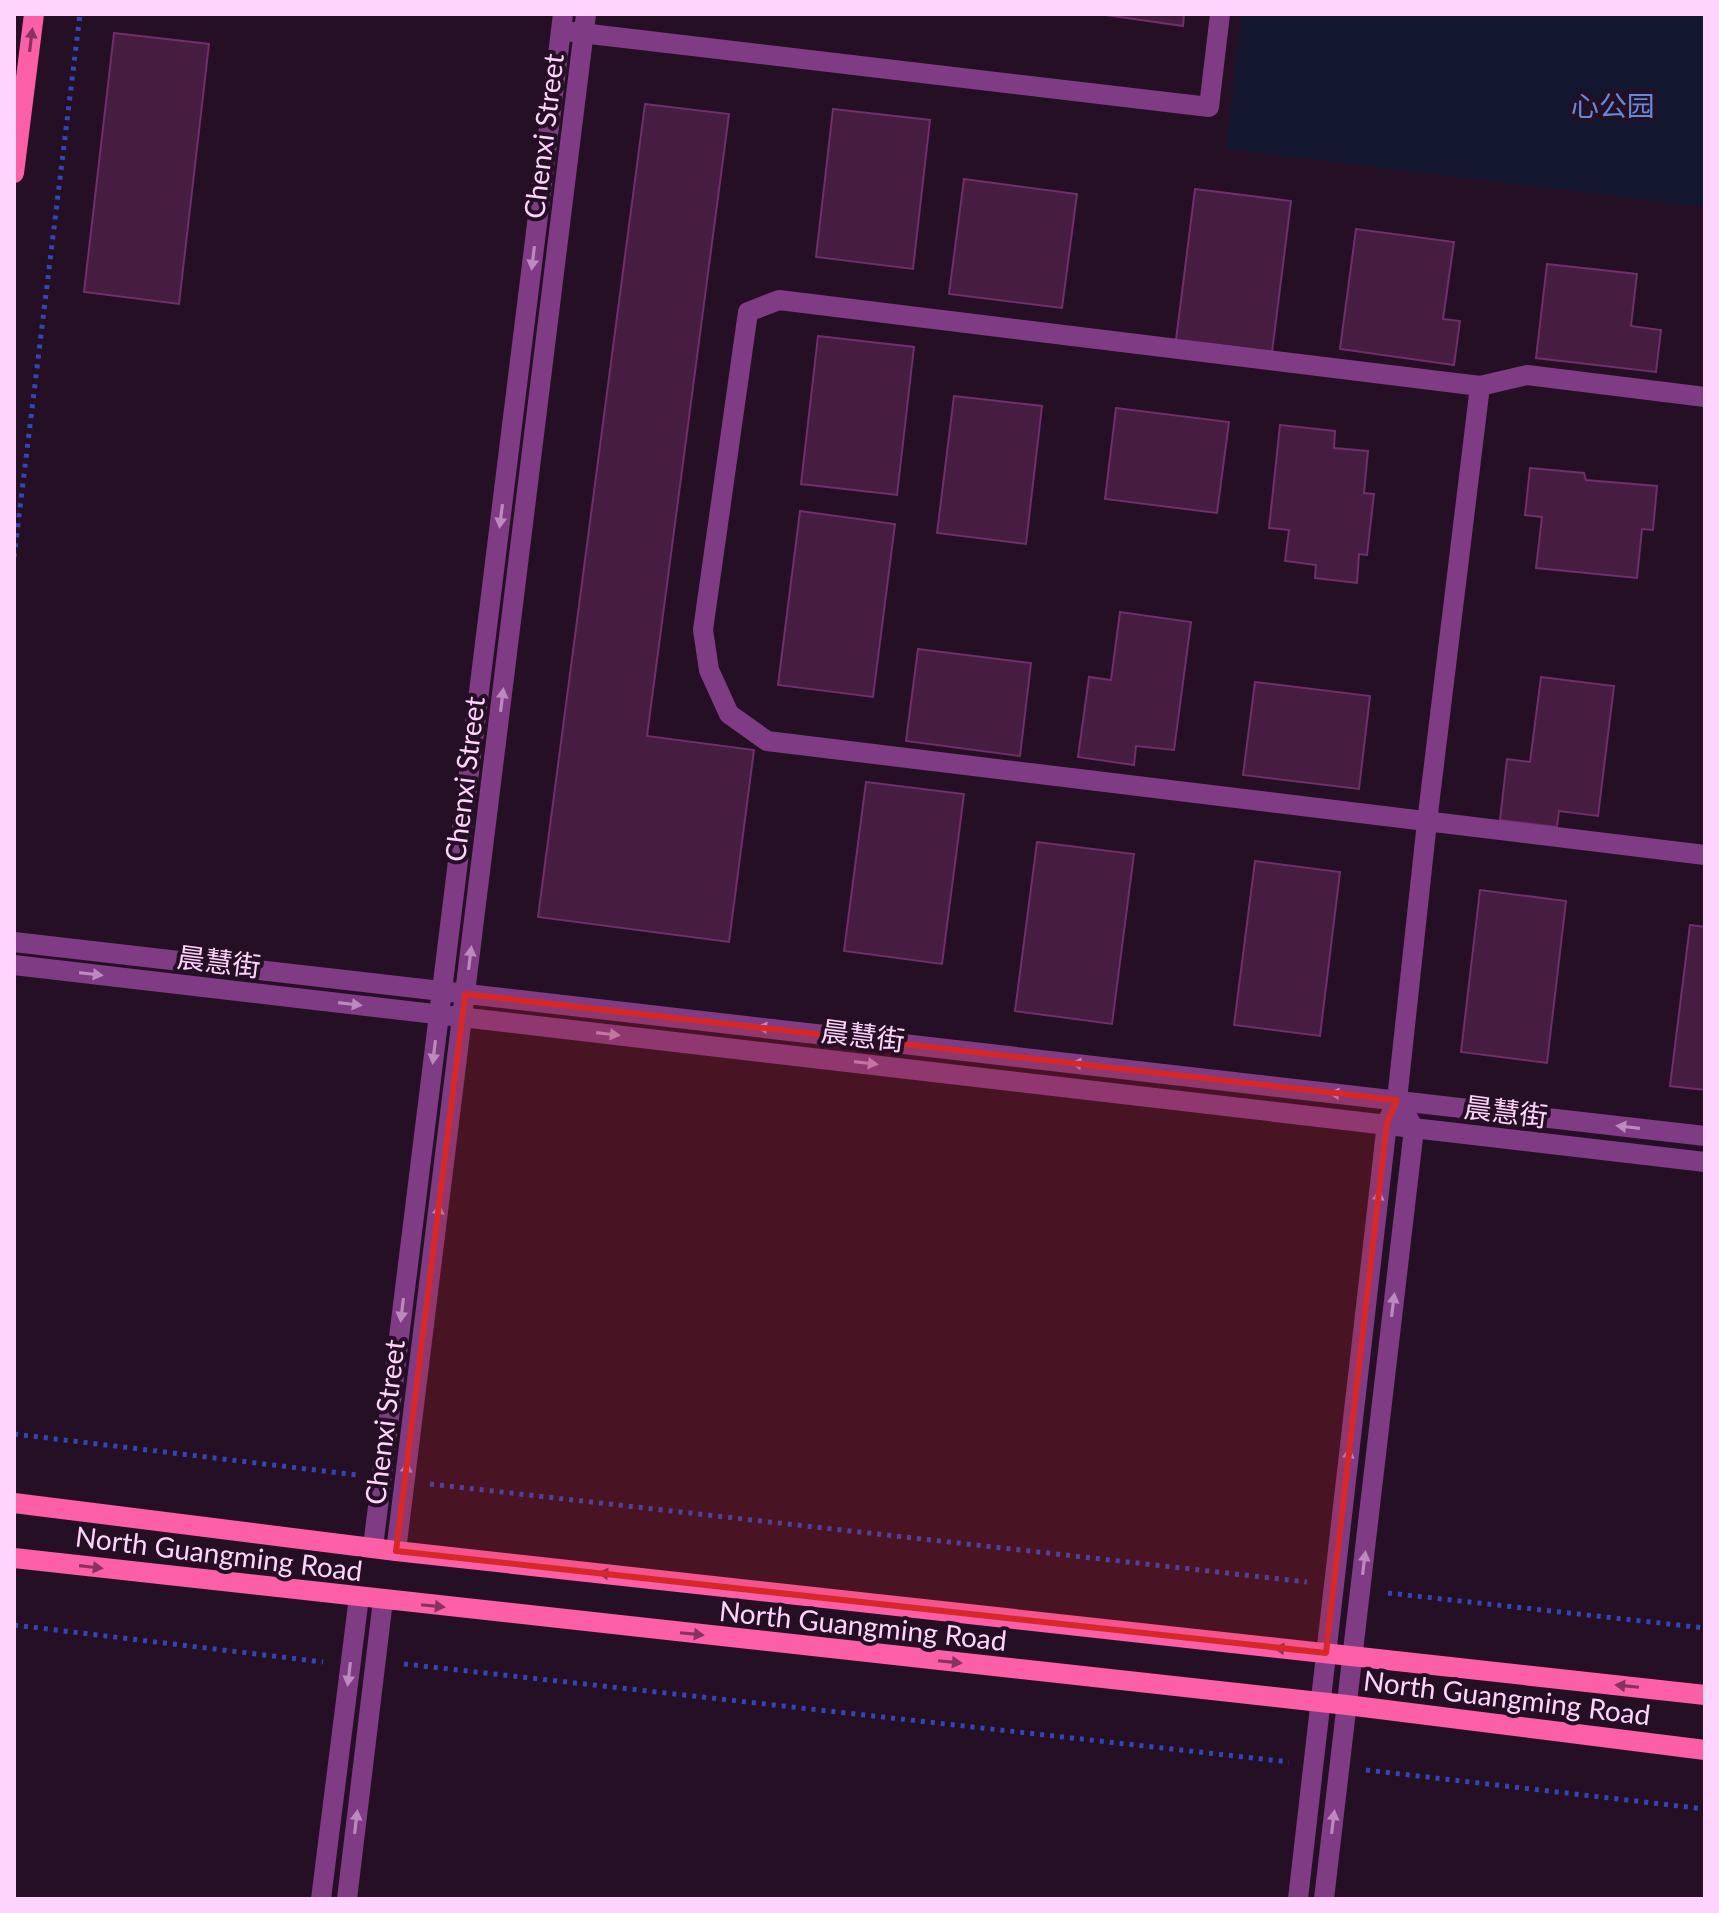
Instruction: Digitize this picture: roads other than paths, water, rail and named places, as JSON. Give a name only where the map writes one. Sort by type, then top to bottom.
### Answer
[{"type":"main road","points":[[14,173],[34,14]]},
{"type":"main road","name":"North Guangming Road","points":[[14,1503],[396,1551],[1705,1695]]},
{"type":"main road","name":"North Guangming Road","points":[[14,1558],[1347,1705],[1705,1750]]},
{"type":"street","points":[[562,22],[1209,107],[1220,14]]},
{"type":"street","name":"Chenxi Street","points":[[373,1547],[562,22]]},
{"type":"street","name":"Chenxi Street","points":[[396,1551],[585,24]]},
{"type":"street","points":[[1705,397],[1527,375],[1480,386],[779,300],[748,312],[703,630],[709,670],[729,714],[767,741],[1705,855]]},
{"type":"street","points":[[1298,1899],[1387,1123],[1397,1100],[1480,386]]},
{"type":"street","name":"晨慧街","points":[[14,942],[1705,1136]]},
{"type":"street","name":"晨慧街","points":[[14,965],[1705,1162]]},
{"type":"street","points":[[1324,1899],[1414,1129],[1397,1100]]},
{"type":"street","points":[[321,1899],[359,1597]]},
{"type":"street","points":[[347,1899],[383,1600]]},
{"type":"park label","name":"心公园","points":[[1613,105]]}]
